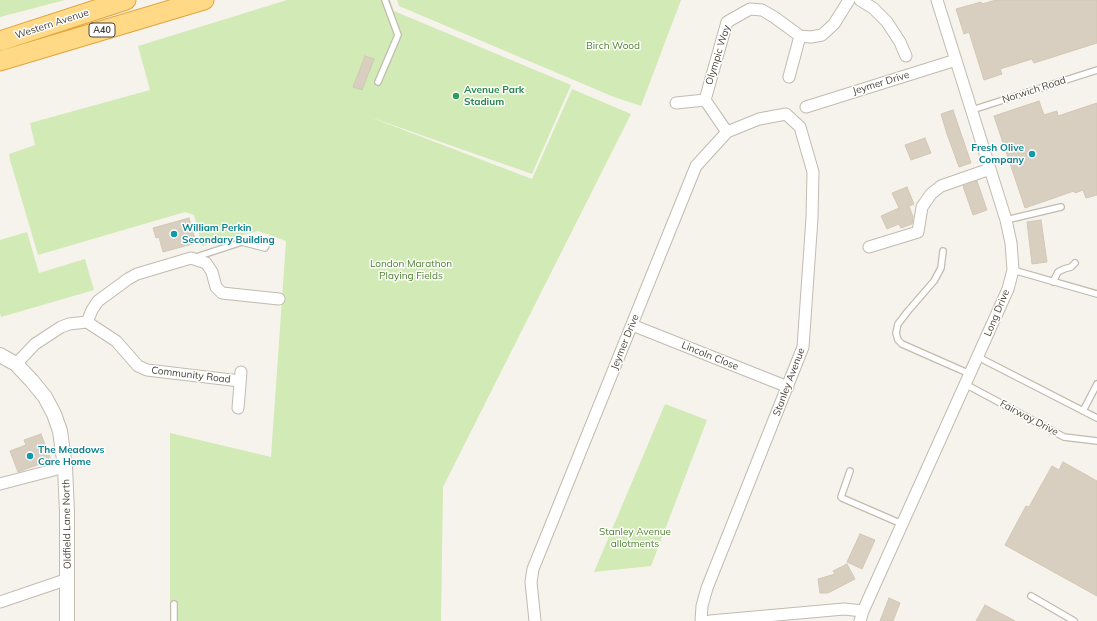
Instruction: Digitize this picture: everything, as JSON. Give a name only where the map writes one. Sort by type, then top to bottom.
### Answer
[{"type":"highway","name":"Western Avenue","points":[[0,61],[204,0]]},
{"type":"highway","name":"Western Avenue","points":[[0,41],[119,2]]},
{"type":"highway","name":"A40","points":[[0,29],[30,19],[119,2]]},
{"type":"highway","name":"A40","points":[[0,73],[43,57],[114,26]]},
{"type":"street","points":[[789,76],[800,36],[811,37],[822,35],[834,24],[849,0]]},
{"type":"street","points":[[860,0],[873,8],[887,22],[900,42],[906,56]]},
{"type":"street","name":"Long Drive","points":[[862,616],[1008,290],[1013,270],[1011,244],[1006,220],[937,0]]},
{"type":"street","name":"Olympic Way","points":[[705,100],[727,22],[750,9],[762,10],[800,36]]},
{"type":"street","name":"Jeymer Drive","points":[[806,107],[956,60]]},
{"type":"street","points":[[676,103],[705,100],[727,132]]},
{"type":"street","name":"Jeymer Drive","points":[[535,621],[531,582],[533,569],[696,166],[727,132],[759,118],[786,114]]},
{"type":"street","name":"Stanley Avenue","points":[[701,621],[702,606],[707,588],[803,347],[812,225],[813,172],[800,126],[786,114]]},
{"type":"street","points":[[869,247],[918,232],[922,207],[940,183],[990,169]]},
{"type":"street","points":[[16,364],[35,344],[61,327],[69,324],[87,322],[98,301],[128,279],[137,274],[191,258],[206,263],[212,272],[216,287],[222,293],[279,299]]},
{"type":"street","name":"Community Road","points":[[87,322],[116,341],[138,366],[147,370],[241,376],[238,408]]},
{"type":"street","name":"Lincoln Close","points":[[632,325],[788,387]]},
{"type":"street","name":"Oldfield Lane North","points":[[0,355],[16,364],[40,392],[54,414],[60,431],[65,467],[68,579],[67,621]]},
{"type":"street","points":[[0,484],[65,467]]},
{"type":"street","points":[[0,602],[68,579]]},
{"type":"street","points":[[710,621],[844,609],[862,616]]},
{"type":"lane","points":[[378,82],[398,35],[385,0]]},
{"type":"lane","name":"Norwich Road","points":[[972,110],[1097,70]]},
{"type":"lane","points":[[1006,220],[1061,207]]},
{"type":"lane","points":[[191,258],[242,242],[265,248],[268,241]]},
{"type":"lane","points":[[943,251],[941,268],[934,281],[898,324],[896,333],[898,340],[902,344],[970,374]]},
{"type":"lane","points":[[1053,282],[1058,272],[1071,267],[1075,263]]},
{"type":"lane","points":[[1013,270],[1097,294]]},
{"type":"lane","points":[[978,357],[1097,418]]},
{"type":"lane","name":"Fairway Drive","points":[[966,384],[1064,437],[1097,441]]},
{"type":"lane","points":[[1083,411],[1097,384]]},
{"type":"lane","points":[[850,471],[841,497],[902,524]]},
{"type":"lane","points":[[1031,596],[1074,621]]},
{"type":"lane","points":[[174,604],[174,621]]},
{"type":"green space","points":[[0,0],[65,0],[0,17]]},
{"type":"green space","name":"London Marathon Playing Fields","points":[[287,0],[390,0],[394,11],[571,85],[532,174],[367,116],[532,179],[572,89],[631,114],[443,487],[441,621],[170,621],[170,433],[271,457],[286,241],[258,231],[202,246],[194,215],[185,212],[38,255],[10,160],[9,154],[35,145],[30,123],[150,90],[138,46]]},
{"type":"green space","name":"Birch Wood","points":[[397,0],[681,0],[641,106],[614,97],[399,6]]},
{"type":"green space","points":[[27,232],[39,273],[85,259],[94,290],[1,317],[0,240]]},
{"type":"green space","name":"Stanley Avenue allotments","points":[[665,404],[707,420],[651,566],[594,572]]},
{"type":"building","points":[[996,0],[1097,0],[1097,43],[1034,63],[1032,59],[1000,69],[1002,74],[984,80],[969,32],[964,34],[956,9],[981,2],[982,4]]},
{"type":"building","points":[[365,56],[374,59],[362,90],[353,87]]},
{"type":"building","points":[[1039,101],[1044,115],[1057,111],[1058,116],[1097,103],[1097,195],[1086,198],[1083,190],[1075,193],[1074,191],[1025,208],[994,116]]},
{"type":"building","points":[[953,110],[971,163],[959,167],[941,114]]},
{"type":"building","points":[[925,138],[931,153],[911,160],[905,145]]},
{"type":"building","points":[[977,181],[987,210],[973,215],[963,186]]},
{"type":"building","points":[[907,187],[914,204],[909,206],[913,217],[912,224],[901,228],[899,224],[887,229],[881,216],[899,208],[892,193]]},
{"type":"building","name":"William Perkin Secondary Building","points":[[189,218],[196,243],[163,252],[159,237],[156,238],[153,228]]},
{"type":"building","points":[[1041,220],[1047,262],[1032,264],[1027,222]]},
{"type":"building","name":"The Meadows Care Home","points":[[41,434],[51,460],[18,472],[10,451],[26,445],[24,440]]},
{"type":"building","points":[[1063,462],[1097,481],[1097,596],[1005,545],[1026,506],[1029,507],[1052,466],[1059,470]]},
{"type":"building","points":[[860,534],[875,540],[862,569],[847,562]]},
{"type":"building","points":[[847,564],[855,579],[828,593],[820,593],[818,579],[835,574],[833,571]]},
{"type":"building","points":[[889,598],[900,603],[893,621],[880,621]]},
{"type":"building","points":[[985,605],[1015,621],[976,621]]},
{"type":"place","name":"Avenue Park Stadium","points":[[456,96]]},
{"type":"place","name":"Fresh Olive Company","points":[[1032,154]]},
{"type":"place","name":"William Perkin Secondary Building","points":[[174,234]]},
{"type":"place","name":"The Meadows Care Home","points":[[30,456]]}]
